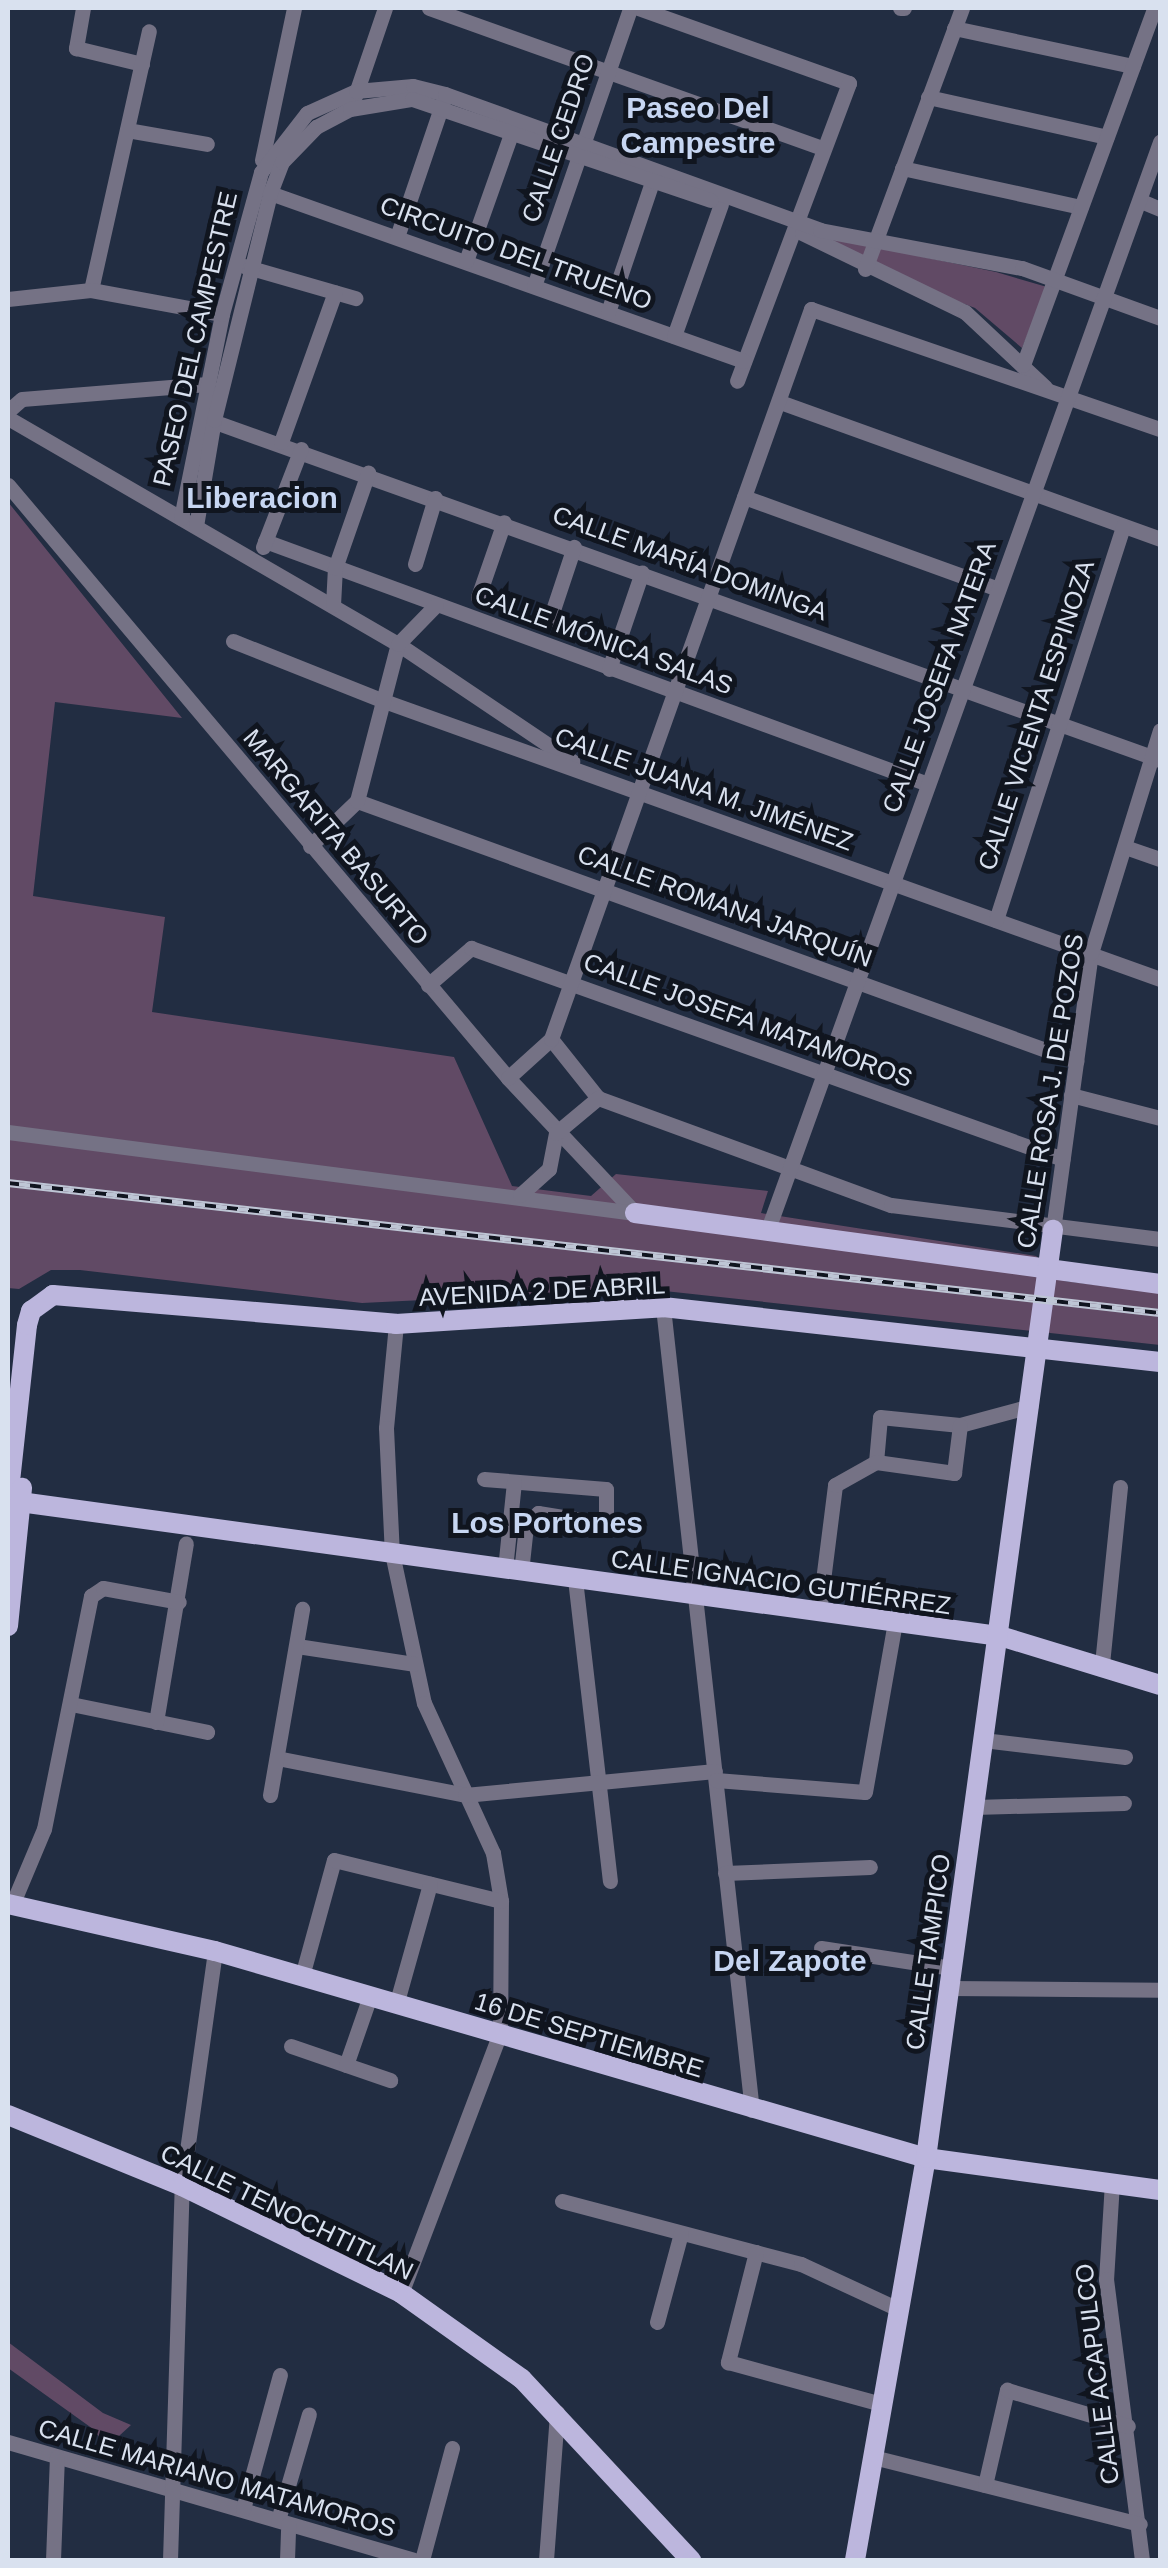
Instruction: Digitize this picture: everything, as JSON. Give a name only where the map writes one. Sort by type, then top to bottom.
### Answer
[{"type":"main road","points":[[636,1213],[1160,1284]]},
{"type":"main road","name":"CALLE ROSA J. DE POZOS","points":[[1039,1348],[1053,1230]]},
{"type":"main road","name":"AVENIDA 2 DE ABRIL","points":[[46,1299],[109,1296],[396,1324],[663,1307],[1160,1362]]},
{"type":"main road","points":[[8,1612],[15,1437],[27,1325],[46,1299]]},
{"type":"main road","points":[[10,1513],[46,1299]]},
{"type":"main road","name":"CALLE TAMPICO","points":[[855,2560],[926,2158],[1039,1348]]},
{"type":"main road","name":"CALLE IGNACIO GUTIÉRREZ","points":[[10,1513],[392,1553],[1000,1636],[1102,1664],[1160,1686]]},
{"type":"main road","name":"16 DE SEPTIEMBRE","points":[[10,1904],[215,1950],[926,2158],[1160,2190]]},
{"type":"main road","name":"CALLE TENOCHTITLAN","points":[[8,2115],[182,2186],[401,2293],[557,2412],[691,2560]]},
{"type":"street","points":[[84,8],[76,48],[142,64]]},
{"type":"street","name":"PASEO DEL CAMPESTRE","points":[[188,522],[294,8]]},
{"type":"street","points":[[385,8],[350,109],[412,99],[443,100],[794,225],[865,269],[965,312],[1045,388]]},
{"type":"street","points":[[429,8],[823,148]]},
{"type":"street","name":"CALLE CEDRO","points":[[534,286],[630,8]]},
{"type":"street","points":[[638,8],[849,83],[736,381]]},
{"type":"street","points":[[865,269],[962,8]]},
{"type":"street","points":[[1023,365],[1154,8]]},
{"type":"street","points":[[954,28],[1133,66]]},
{"type":"street","points":[[91,290],[149,31]]},
{"type":"street","points":[[261,172],[307,112],[356,91],[413,86],[512,131],[581,148],[721,204],[794,225],[1055,278],[1160,318]]},
{"type":"street","points":[[928,97],[1107,137]]},
{"type":"street","points":[[397,237],[443,100]]},
{"type":"street","name":"PASEO DEL CAMPESTRE","points":[[207,419],[208,384],[222,314],[270,194],[297,142],[350,109]]},
{"type":"street","points":[[127,130],[207,144]]},
{"type":"street","points":[[466,262],[512,131]]},
{"type":"street","name":"CALLE JOSEFA NATERA","points":[[768,1229],[1160,142]]},
{"type":"street","points":[[902,168],[1081,207]]},
{"type":"street","points":[[608,312],[653,179]]},
{"type":"street","name":"CIRCUITO DEL TRUENO","points":[[270,194],[744,361]]},
{"type":"street","points":[[1141,201],[1160,208]]},
{"type":"street","points":[[674,336],[721,204]]},
{"type":"street","points":[[242,265],[355,298]]},
{"type":"street","points":[[8,299],[91,290],[222,314]]},
{"type":"street","points":[[281,442],[335,292]]},
{"type":"street","points":[[508,1078],[552,1039],[672,692],[811,310],[1160,430]]},
{"type":"street","points":[[208,384],[22,399],[8,414],[398,644],[593,775]]},
{"type":"street","points":[[780,402],[1160,539]]},
{"type":"street","name":"CALLE MARÍA DOMINGA","points":[[207,419],[281,442],[1156,759]]},
{"type":"street","points":[[257,560],[300,449]]},
{"type":"street","points":[[333,606],[335,568],[368,474]]},
{"type":"street","name":"MARGARITA BASURTO","points":[[8,485],[508,1078],[556,1133],[636,1213]]},
{"type":"street","points":[[744,497],[998,589]]},
{"type":"street","points":[[415,564],[435,498]]},
{"type":"street","points":[[478,598],[504,522]]},
{"type":"street","name":"CALLE VICENTA ESPINOZA","points":[[996,920],[1123,526]]},
{"type":"street","name":"CALLE MÓNICA SALAS","points":[[265,541],[928,784]]},
{"type":"street","points":[[550,619],[574,548]]},
{"type":"street","points":[[609,669],[642,572]]},
{"type":"street","points":[[310,846],[357,800],[398,644],[436,605]]},
{"type":"street","name":"CALLE JUANA M. JIMÉNEZ","points":[[233,640],[384,701],[1160,980]]},
{"type":"street","name":"CALLE ROSA J. DE POZOS","points":[[1053,1230],[1091,953],[1156,759],[1160,730]]},
{"type":"street","name":"CALLE ROMANA JARQUÍN","points":[[357,800],[1076,1061]]},
{"type":"street","points":[[1125,847],[1160,859]]},
{"type":"street","name":"CALLE JOSEFA MATAMOROS","points":[[428,985],[471,948],[1062,1159]]},
{"type":"street","points":[[552,1039],[598,1098],[891,1205],[1053,1230],[1160,1239]]},
{"type":"street","points":[[1071,1095],[1160,1118]]},
{"type":"street","points":[[520,1195],[549,1169],[556,1133],[598,1098]]},
{"type":"street","points":[[8,1132],[520,1195],[636,1213]]},
{"type":"street","points":[[663,1307],[752,2110]]},
{"type":"street","points":[[396,1324],[386,1428],[392,1553],[414,1664],[465,1795],[493,1853],[501,1901],[500,2034],[401,2293]]},
{"type":"street","points":[[876,1462],[880,1416],[960,1425],[1031,1406]]},
{"type":"street","points":[[818,1612],[836,1486],[876,1462],[954,1473],[960,1425]]},
{"type":"street","points":[[484,1480],[606,1489],[606,1524],[538,1513],[526,1526],[513,1571]]},
{"type":"street","points":[[513,1571],[514,1482]]},
{"type":"street","points":[[1102,1664],[1120,1487]]},
{"type":"street","points":[[8,1561],[10,1513]]},
{"type":"street","points":[[156,1722],[186,1543]]},
{"type":"street","points":[[575,1580],[610,1881]]},
{"type":"street","points":[[10,1904],[44,1829],[95,1590],[179,1602]]},
{"type":"street","points":[[270,1795],[302,1609]]},
{"type":"street","points":[[278,1758],[465,1795],[716,1775],[865,1792],[895,1621]]},
{"type":"street","points":[[297,1646],[414,1664]]},
{"type":"street","points":[[71,1704],[207,1732]]},
{"type":"street","points":[[983,1740],[1125,1757]]},
{"type":"street","points":[[974,1807],[1124,1804]]},
{"type":"street","points":[[302,1976],[334,1860],[501,1901]]},
{"type":"street","points":[[725,1872],[870,1867]]},
{"type":"street","points":[[396,2005],[430,1884]]},
{"type":"street","points":[[821,1948],[949,1978],[1160,1990]]},
{"type":"street","points":[[170,2560],[182,2186],[215,1950]]},
{"type":"street","points":[[346,2065],[370,1996]]},
{"type":"street","points":[[291,2046],[390,2080]]},
{"type":"street","points":[[1160,2179],[1160,2190]]},
{"type":"street","name":"CALLE ACAPULCO","points":[[1112,2182],[1106,2279],[1128,2426],[1142,2560]]},
{"type":"street","points":[[562,2200],[801,2264],[898,2309]]},
{"type":"street","points":[[658,2322],[681,2233]]},
{"type":"street","points":[[756,2252],[728,2362],[882,2404]]},
{"type":"street","points":[[243,2509],[280,2375]]},
{"type":"street","points":[[984,2485],[1006,2390],[1128,2426]]},
{"type":"street","points":[[546,2560],[557,2412]]},
{"type":"street","points":[[287,2560],[283,2522],[309,2414]]},
{"type":"street","name":"CALLE MARIANO MATAMOROS","points":[[8,2442],[406,2560]]},
{"type":"street","points":[[422,2560],[452,2448]]},
{"type":"street","points":[[52,2560],[57,2457]]},
{"type":"street","points":[[872,2457],[1140,2524]]},
{"type":"shaded area","points":[[827,237],[996,272],[1047,287],[1022,348],[975,308],[878,271]]},
{"type":"shaded area","points":[[8,502],[182,718],[55,702],[33,896],[165,917],[152,1012],[454,1057],[512,1186],[591,1196],[616,1174],[768,1191],[761,1213],[1036,1256],[1064,1281],[1160,1293],[1160,1345],[646,1289],[362,1303],[80,1270],[51,1270],[19,1289],[8,1288]]},
{"type":"shaded area","points":[[8,2342],[103,2413],[131,2425],[107,2447],[93,2429],[8,2368]]},
{"type":"railway","points":[[8,1183],[1160,1313]]},
{"type":"district","name":"Paseo Del Campestre","points":[[698,125]]},
{"type":"district","name":"Liberacion","points":[[262,498]]},
{"type":"district","name":"Los Portones","points":[[547,1523]]},
{"type":"district","name":"Del Zapote","points":[[790,1961]]}]
